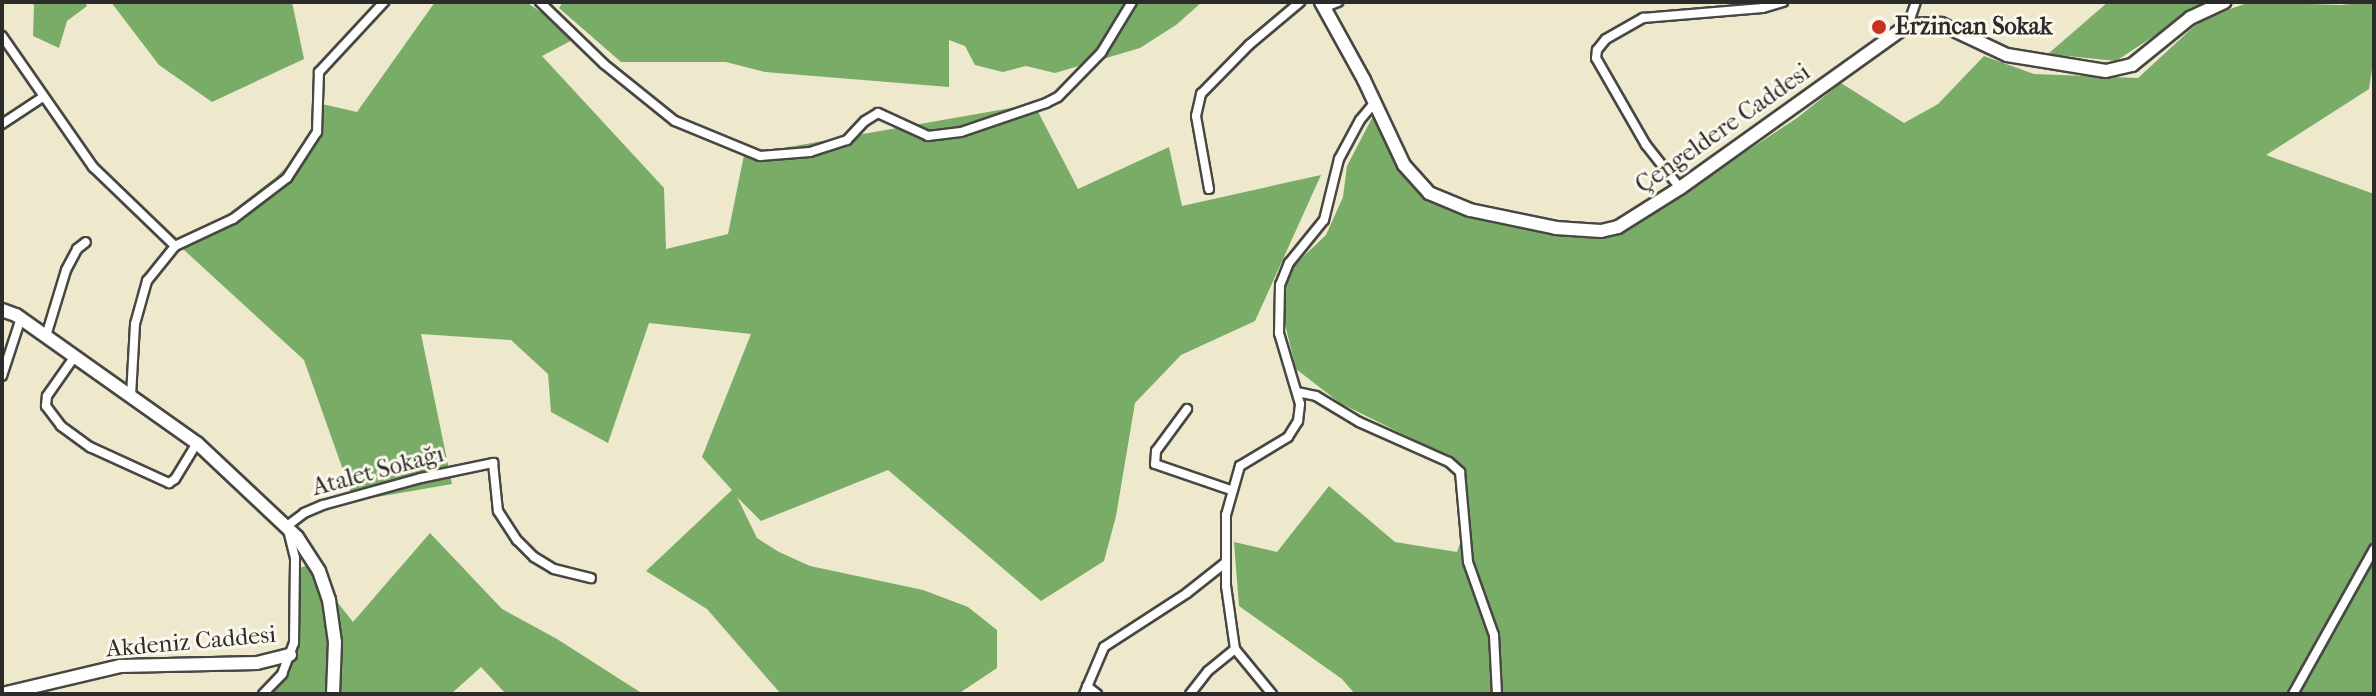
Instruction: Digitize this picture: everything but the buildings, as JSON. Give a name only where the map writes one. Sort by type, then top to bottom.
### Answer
[{"type":"main road","points":[[1908,25],[1941,24],[2007,55],[2106,71],[2132,65],[2190,18],[2224,2]]},
{"type":"main road","name":"Çengeldere Caddesi","points":[[1329,3],[1404,165],[1429,193],[1470,210],[1556,228],[1601,231],[1618,227],[1680,188],[1908,25]]},
{"type":"main road","points":[[2,310],[21,318],[197,443],[287,526],[311,556],[329,600],[335,642],[333,694]]},
{"type":"main road","name":"Akdeniz Caddesi","points":[[2,694],[120,666],[257,663],[290,655]]},
{"type":"street","points":[[131,397],[139,300],[147,281],[175,246],[233,219],[287,178],[317,132],[319,72],[384,2]]},
{"type":"street","points":[[540,2],[604,64],[675,121],[760,156],[810,152],[847,140],[865,121],[878,113],[928,136],[961,132],[1046,103],[1058,97],[1101,53],[1132,2]]},
{"type":"street","points":[[1209,189],[1196,116],[1201,94],[1249,45],[1300,2]]},
{"type":"street","points":[[1680,188],[1646,145],[1596,58],[1597,50],[1606,39],[1643,18],[1763,8],[1783,2]]},
{"type":"street","points":[[1908,25],[1916,2]]},
{"type":"street","points":[[2,36],[93,167],[175,246]]},
{"type":"street","points":[[2,124],[43,97]]},
{"type":"street","points":[[1272,694],[1235,649],[1225,563],[1226,515],[1240,466],[1272,449],[1293,430],[1300,413],[1297,392],[1279,333],[1280,285],[1289,263],[1324,220],[1339,159],[1360,120],[1375,102]]},
{"type":"street","points":[[46,336],[66,270],[77,249],[86,242]]},
{"type":"street","points":[[2,376],[21,318]]},
{"type":"street","points":[[75,356],[47,396],[46,406],[61,426],[90,447],[169,483],[175,479],[197,443]]},
{"type":"street","points":[[1297,392],[1316,396],[1359,422],[1449,462],[1460,472],[1468,562],[1494,635],[1497,694]]},
{"type":"street","points":[[1187,409],[1156,451],[1155,464],[1231,490]]},
{"type":"street","name":"Atalet Sokağı","points":[[287,526],[304,513],[323,505],[421,478],[493,463],[498,511],[517,540],[534,557],[554,569],[591,578]]},
{"type":"street","points":[[263,694],[282,674],[294,643],[297,587],[295,558],[287,526]]},
{"type":"street","points":[[2293,694],[2374,549]]},
{"type":"street","points":[[1097,694],[1085,690],[1104,647],[1187,593],[1225,563]]},
{"type":"street","points":[[1190,694],[1208,671],[1235,649]]},
{"type":"green space","points":[[30,2],[85,2],[87,6],[67,21],[59,48],[33,36],[34,5]]},
{"type":"green space","points":[[111,2],[292,2],[304,59],[212,102],[159,65]]},
{"type":"green space","points":[[435,2],[526,2],[578,37],[542,56],[664,188],[666,249],[728,234],[744,155],[1034,104],[1078,189],[1169,147],[1182,206],[1321,175],[1255,321],[1181,355],[1135,403],[1116,516],[1104,561],[1041,601],[888,470],[761,521],[737,497],[757,538],[779,552],[810,566],[923,590],[968,607],[997,630],[997,668],[958,694],[781,694],[707,609],[646,571],[732,490],[702,457],[751,334],[649,323],[608,443],[551,412],[548,374],[511,340],[421,334],[452,484],[354,501],[304,360],[183,249],[275,178],[317,138],[322,104],[357,112]]},
{"type":"green space","points":[[563,2],[1202,2],[1176,25],[1140,48],[1055,73],[1026,66],[1003,72],[975,65],[965,46],[949,40],[949,87],[765,72],[726,62],[621,62],[559,8]]},
{"type":"green space","points":[[2108,2],[2206,2],[2116,61],[2048,54]]},
{"type":"green space","points":[[2250,2],[2340,5],[2374,2],[2374,56],[2369,89],[2266,155],[2374,194],[2374,694],[1355,694],[1342,679],[1239,606],[1234,542],[1277,552],[1329,486],[1395,542],[1457,552],[1466,527],[1465,481],[1455,460],[1340,403],[1296,369],[1279,300],[1289,270],[1326,235],[1343,197],[1347,166],[1373,116],[1396,161],[1424,197],[1467,216],[1553,235],[1598,237],[1637,223],[1797,118],[1841,83],[1904,123],[1938,104],[1984,56],[2034,74],[2138,78],[2202,19]]},
{"type":"green space","points":[[430,533],[502,609],[557,639],[643,694],[506,694],[481,667],[451,694],[263,694],[295,661],[300,568],[308,565],[353,622]]},
{"type":"place","name":"Erzincan Sokak","points":[[1879,27]]}]
